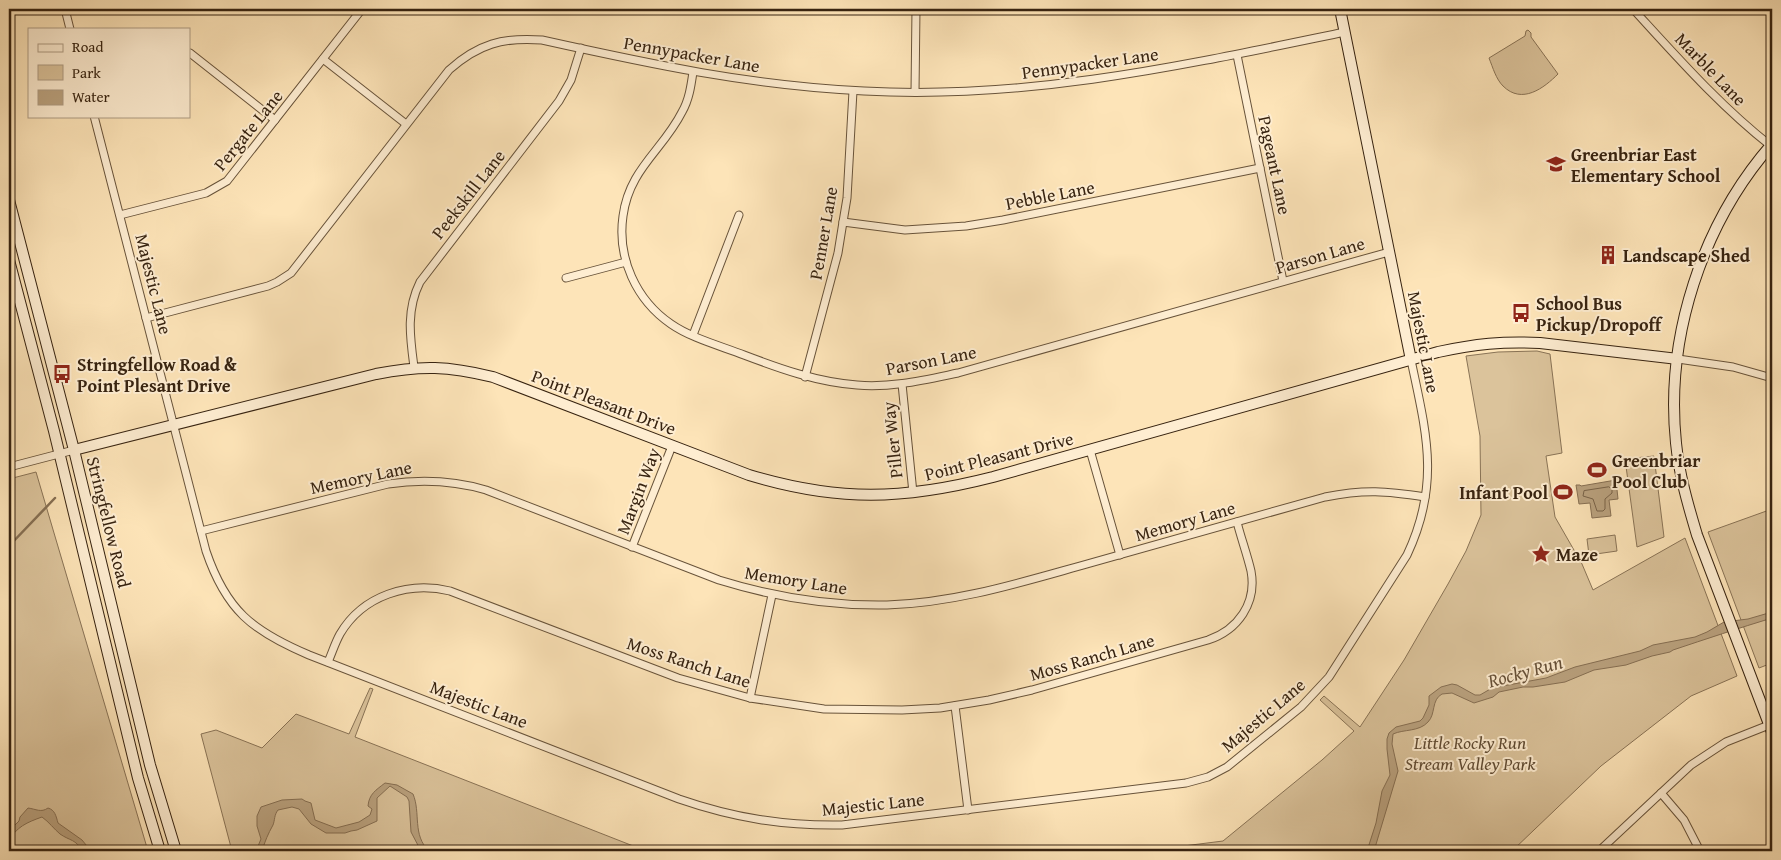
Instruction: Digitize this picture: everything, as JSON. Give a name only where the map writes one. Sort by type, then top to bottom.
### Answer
[{"type":"street","points":[[65,9],[70,28]]},
{"type":"street","name":"Pergate Lane","points":[[120,215],[206,193],[221,186],[234,175],[362,9]]},
{"type":"street","points":[[915,92],[916,9]]},
{"type":"street","name":"Majestic Lane","points":[[95,118],[206,551],[217,578],[229,599],[242,615],[274,640],[679,799],[736,816],[773,823],[809,826],[842,825],[1186,783],[1208,777],[1227,767],[1301,707],[1329,677],[1407,554],[1417,531],[1425,497],[1428,449],[1340,9]]},
{"type":"street","name":"Marble Lane","points":[[1633,9],[1701,83],[1736,117],[1771,145]]},
{"type":"street","name":"Pennypacker Lane","points":[[146,318],[268,286],[287,276],[299,264],[449,70],[469,54],[500,41],[524,38],[542,40],[692,72],[776,84],[852,91],[915,92],[994,90],[1066,84],[1143,73],[1345,32]]},
{"type":"street","name":"Peekskill Lane","points":[[414,367],[410,320],[414,298],[420,282],[559,101],[571,80],[580,48]]},
{"type":"street","points":[[190,53],[275,120]]},
{"type":"street","name":"Pageant Lane","points":[[1237,55],[1284,282]]},
{"type":"street","points":[[323,59],[406,124]]},
{"type":"street","name":"Parson Lane","points":[[692,72],[687,100],[681,114],[641,168],[627,197],[622,225],[622,240],[626,262],[635,284],[651,306],[673,325],[693,335],[805,377],[858,385],[902,384],[958,373],[1389,252]]},
{"type":"street","name":"Penner Lane","points":[[805,377],[838,253],[847,198],[852,91]]},
{"type":"street","points":[[1599,851],[1691,765],[1712,750],[1742,735],[1771,728],[1697,535],[1681,471],[1675,425],[1675,382],[1688,303],[1709,244],[1738,190],[1771,145]]},
{"type":"street","name":"Pebble Lane","points":[[843,222],[905,230],[931,230],[966,226],[1260,168]]},
{"type":"street","name":"Stringfellow Road","points":[[9,200],[74,450],[150,765],[176,851]]},
{"type":"street","points":[[693,335],[739,216]]},
{"type":"street","name":"Stringfellow Road","points":[[9,260],[59,454],[138,778],[160,851]]},
{"type":"street","points":[[566,278],[626,262]]},
{"type":"street","name":"Point Pleasant Drive","points":[[9,467],[376,374],[414,367],[449,368],[493,377],[749,475],[801,489],[858,496],[913,493],[958,486],[1473,344],[1519,342],[1586,347],[1733,367],[1772,378]]},
{"type":"street","name":"Piller Way","points":[[902,384],[913,493]]},
{"type":"street","name":"Margin Way","points":[[632,547],[672,446]]},
{"type":"street","points":[[1090,450],[1120,555]]},
{"type":"street","name":"Memory Lane","points":[[201,531],[388,484],[426,480],[454,482],[486,490],[719,580],[772,595],[805,600],[846,604],[888,605],[928,602],[993,590],[1325,497],[1350,492],[1380,491],[1425,497]]},
{"type":"street","name":"Moss Ranch Lane","points":[[328,662],[341,632],[354,616],[371,602],[396,591],[410,588],[431,588],[450,591],[678,678],[750,698],[850,711],[954,706],[1032,690],[1208,640],[1225,633],[1239,620],[1246,609],[1252,589],[1251,570],[1236,522]]},
{"type":"street","points":[[750,698],[772,595]]},
{"type":"street","points":[[954,706],[968,810]]},
{"type":"street","points":[[1661,793],[1684,820],[1700,851]]},
{"type":"green space","points":[[1528,30],[1558,74],[1539,89],[1525,94],[1518,94],[1510,92],[1503,86],[1489,58],[1525,36]]},
{"type":"green space","name":"Little Rocky Run Stream Valley Park","points":[[1537,351],[1550,354],[1562,453],[1546,456],[1555,517],[1582,564],[1593,590],[1685,538],[1737,676],[1691,696],[1601,766],[1512,851],[1144,851],[1223,841],[1322,760],[1354,731],[1320,700],[1324,696],[1360,727],[1404,660],[1448,584],[1466,551],[1481,515],[1480,436],[1466,356],[1498,352]]},
{"type":"green space","points":[[1654,456],[1664,537],[1637,547],[1625,459]]},
{"type":"green space","points":[[36,472],[148,851],[9,851],[9,479]]},
{"type":"green space","points":[[1772,509],[1772,663],[1759,668],[1708,532]]},
{"type":"green space","points":[[1615,535],[1617,551],[1589,555],[1587,539]]},
{"type":"green space","points":[[370,688],[373,689],[355,737],[646,851],[232,851],[201,734],[216,730],[262,748],[296,714],[349,734]]},
{"type":"water","points":[[1616,480],[1618,499],[1609,500],[1611,516],[1592,518],[1590,503],[1579,504],[1576,485],[1581,486]]},
{"type":"water","name":"Rocky Run","points":[[1772,612],[1772,618],[1626,665],[1594,670],[1565,682],[1499,692],[1493,697],[1474,703],[1452,693],[1442,694],[1436,700],[1428,722],[1416,729],[1393,734],[1392,744],[1398,771],[1374,851],[1367,851],[1376,823],[1382,791],[1390,775],[1387,749],[1389,733],[1396,727],[1420,721],[1429,705],[1429,696],[1441,687],[1452,684],[1457,685],[1475,695],[1480,695],[1492,688],[1546,678],[1575,667],[1640,651],[1653,645],[1695,637],[1724,622],[1748,619]]},
{"type":"water","points":[[385,783],[397,785],[413,794],[420,838],[429,851],[421,851],[411,832],[409,801],[407,797],[390,786],[377,798],[377,821],[345,833],[326,833],[311,824],[299,809],[292,807],[278,810],[262,851],[256,851],[261,839],[257,826],[257,816],[261,807],[282,800],[302,799],[311,803],[315,820],[336,828],[359,822],[370,815],[372,809],[368,806],[370,798]]},
{"type":"water","points":[[28,808],[41,810],[48,808],[52,810],[58,823],[82,840],[91,851],[82,851],[75,842],[60,834],[42,817],[18,829],[9,842],[9,831]]},
{"type":"waterway","points":[[9,546],[55,498]]},
{"type":"place","name":"Greenbriar East Elementary School","points":[[1556,164]]},
{"type":"place","name":"Landscape Shed","points":[[1608,255]]},
{"type":"place","name":"School Bus Pickup/Dropoff","points":[[1521,313]]},
{"type":"place","name":"Stringfellow Road & Point Plesant Drive","points":[[62,374]]},
{"type":"place","name":"Greenbriar Pool Club","points":[[1597,470]]},
{"type":"place","name":"Infant Pool","points":[[1563,492]]},
{"type":"place","name":"Maze","points":[[1541,554]]}]
